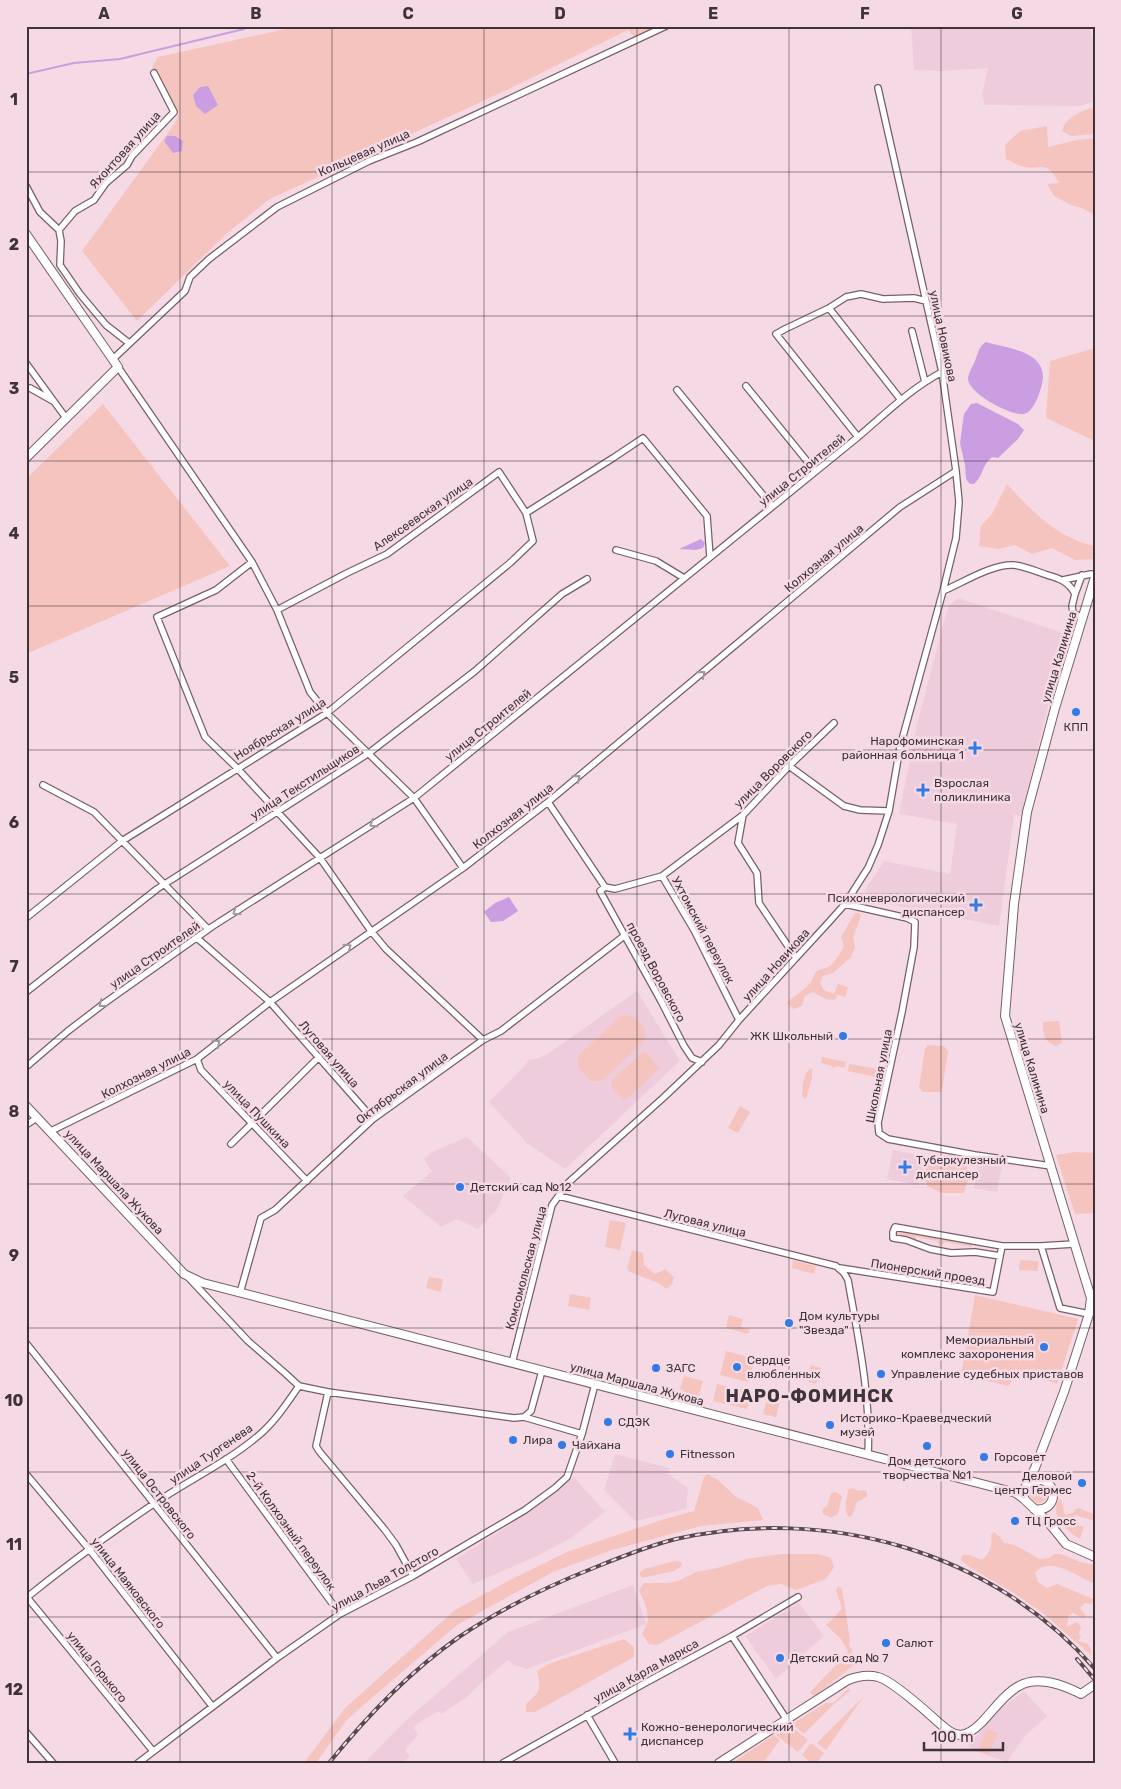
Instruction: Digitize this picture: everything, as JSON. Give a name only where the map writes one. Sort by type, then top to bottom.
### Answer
[{"type":"street","name":"Кольцевая улица","points":[[113,359],[184,290],[190,277],[209,259],[276,207],[369,161],[417,142],[666,26]]},
{"type":"street","name":"Яхонтовая улица","points":[[59,230],[75,211],[94,200],[106,183],[127,165],[132,156],[174,112],[154,73]]},
{"type":"street","name":"улица Новикова","points":[[569,1182],[719,1045],[739,1020],[845,904],[868,868],[889,811],[900,746],[956,538],[959,502],[942,372],[878,88]]},
{"type":"street","points":[[26,186],[40,212],[59,230],[61,241],[60,265],[80,294],[106,325],[129,343]]},
{"type":"street","points":[[26,234],[252,562],[276,610],[310,692],[327,713],[414,798],[463,868]]},
{"type":"street","points":[[858,437],[776,334],[829,308],[846,297],[861,294],[883,299],[914,298],[926,301]]},
{"type":"street","points":[[829,308],[901,400]]},
{"type":"street","points":[[912,331],[924,382]]},
{"type":"street","points":[[26,363],[66,418]]},
{"type":"street","points":[[26,458],[118,366]]},
{"type":"street","name":"улица Строителей","points":[[26,1067],[106,1002],[208,929],[414,798],[901,400],[924,382],[942,372]]},
{"type":"street","points":[[746,386],[815,471]]},
{"type":"street","points":[[26,388],[30,388],[55,402]]},
{"type":"street","points":[[677,390],[772,506]]},
{"type":"street","points":[[526,513],[643,438],[707,516],[710,557]]},
{"type":"street","name":"Алексеевская улица","points":[[276,610],[388,554],[499,472],[526,513]]},
{"type":"street","name":"Колхозная улица","points":[[51,1131],[197,1059],[270,1002],[463,868],[548,802],[900,508],[956,472]]},
{"type":"street","name":"Ноябрьская улица","points":[[26,918],[122,841],[327,713],[510,563],[532,541],[526,513]]},
{"type":"street","points":[[616,550],[656,561],[684,578]]},
{"type":"street","points":[[252,562],[216,590],[157,617],[205,737],[237,768],[320,858],[370,931],[386,950],[483,1040]]},
{"type":"street","points":[[943,591],[999,566],[1012,565],[1063,580],[1072,588],[1075,594]]},
{"type":"street","points":[[1063,580],[1082,575],[1090,574],[1095,576]]},
{"type":"street","points":[[1082,575],[1072,606],[1073,613],[1083,618]]},
{"type":"street","name":"улица Калинина","points":[[1026,1485],[1035,1468],[1064,1392],[1089,1314],[1091,1298],[1014,1049],[1005,1012],[1014,904],[1027,812],[1055,708],[1095,576]]},
{"type":"street","name":"улица Текстильщиков","points":[[26,992],[164,884],[369,753],[474,671],[562,594],[587,579]]},
{"type":"street","name":"улица Воровского","points":[[605,887],[614,889],[662,876],[743,815],[834,722]]},
{"type":"street","points":[[789,766],[844,806],[860,810],[889,811]]},
{"type":"street","points":[[43,785],[94,812],[208,929]]},
{"type":"street","points":[[548,802],[605,887]]},
{"type":"street","points":[[743,815],[738,843],[757,872],[759,902],[796,958]]},
{"type":"street","name":"Ухтомский переулок","points":[[662,876],[694,930],[739,1020]]},
{"type":"street","name":"проезд Воровского","points":[[605,887],[600,891],[684,1046],[692,1058],[702,1062]]},
{"type":"street","name":"Школьная улица","points":[[845,904],[906,918],[915,922],[914,947],[878,1123],[879,1133],[888,1139],[975,1155],[1051,1166]]},
{"type":"street","name":"Октябрьская улица","points":[[240,1293],[261,1218],[276,1210],[373,1119],[483,1040],[501,1031],[624,936]]},
{"type":"street","name":"Луговая улица","points":[[196,938],[270,1002],[373,1119]]},
{"type":"street","points":[[231,1144],[319,1057]]},
{"type":"street","name":"улица Пушкина","points":[[197,1059],[201,1070],[307,1181]]},
{"type":"street","name":"улица Маршала Жукова","points":[[26,1106],[248,1341],[299,1386],[328,1392],[508,1418],[524,1417],[582,1434]]},
{"type":"street","points":[[26,1125],[37,1118]]},
{"type":"street","name":"Комсомольская улица","points":[[512,1363],[552,1205],[569,1182]]},
{"type":"street","name":"Луговая улица","points":[[559,1196],[836,1266],[844,1273],[848,1280],[867,1402],[869,1428],[868,1455]]},
{"type":"street","points":[[1000,1256],[974,1252],[951,1253],[930,1249],[906,1240],[894,1238],[893,1232],[896,1227],[1002,1246],[1074,1244]]},
{"type":"street","name":"Пионерский проезд","points":[[836,1266],[849,1270],[889,1274],[993,1292],[1002,1246]]},
{"type":"street","points":[[1041,1246],[1060,1308],[1089,1314]]},
{"type":"street","name":"улица Маршала Жукова","points":[[184,1274],[203,1283],[240,1293],[1016,1493],[1024,1499]]},
{"type":"street","name":"улица Островского","points":[[26,1343],[276,1658]]},
{"type":"street","points":[[524,1417],[530,1411],[542,1371]]},
{"type":"street","name":"улица Льва Толстого","points":[[138,1763],[276,1658],[340,1614],[413,1576],[525,1510],[555,1488],[567,1477],[582,1434],[595,1384]]},
{"type":"street","name":"улица Тургенева","points":[[27,1597],[89,1549],[258,1436],[276,1419],[299,1386]]},
{"type":"street","points":[[328,1392],[316,1446],[396,1545],[413,1576]]},
{"type":"street","name":"2-й Колхозный переулок","points":[[226,1459],[340,1614]]},
{"type":"street","points":[[1035,1468],[1041,1480]]},
{"type":"street","name":"улица Маяковского","points":[[26,1474],[89,1549],[212,1706]]},
{"type":"street","points":[[1016,1493],[1034,1480],[1047,1482],[1051,1487],[1054,1497],[1049,1506],[1049,1523]]},
{"type":"street","points":[[1026,1485],[1023,1492],[1024,1499],[1049,1523],[1066,1544],[1095,1557]]},
{"type":"street","points":[[1034,1509],[1043,1509],[1049,1506]]},
{"type":"street","name":"улица Горького","points":[[27,1597],[153,1752]]},
{"type":"street","name":"улица Карла Маркса","points":[[503,1763],[732,1636],[798,1597]]},
{"type":"street","points":[[732,1636],[787,1720]]},
{"type":"street","points":[[719,1763],[848,1680],[864,1675],[880,1677],[951,1732],[962,1735],[970,1732],[1019,1686],[1030,1682],[1056,1684],[1081,1694],[1094,1685]]},
{"type":"street","points":[[587,1715],[615,1763]]},
{"type":"street","points":[[26,1732],[53,1763]]},
{"type":"shaded area","points":[[300,26],[660,26],[635,38],[628,30],[509,89],[270,199],[227,233],[137,321],[82,251],[175,123],[179,113],[152,68],[158,57]]},
{"type":"shaded area","points":[[911,26],[1089,26],[1095,45],[1095,101],[1080,106],[985,105],[982,95],[988,68],[940,71],[914,70]]},
{"type":"shaded area","points":[[208,86],[218,105],[205,114],[196,106],[193,95],[200,87]]},
{"type":"shaded area","points":[[1095,108],[1095,134],[1071,136],[1062,131],[1066,122],[1077,114]]},
{"type":"shaded area","points":[[1047,126],[1048,147],[1095,138],[1095,215],[1054,196],[1047,184],[1059,183],[1050,170],[1042,167],[1017,165],[1006,159],[1005,145],[1020,131]]},
{"type":"shaded area","points":[[167,136],[175,136],[183,141],[182,151],[173,153],[164,141]]},
{"type":"shaded area","points":[[986,342],[1022,352],[1037,361],[1042,369],[1043,378],[1039,393],[1035,404],[1028,412],[1018,414],[1001,408],[991,403],[970,385],[968,379],[970,372],[980,348]]},
{"type":"shaded area","points":[[1095,348],[1095,441],[1046,418],[1050,361]]},
{"type":"shaded area","points":[[977,403],[1018,424],[1024,430],[1018,439],[998,458],[992,457],[986,463],[977,481],[974,484],[970,484],[966,479],[960,443],[964,414],[971,404]]},
{"type":"shaded area","points":[[103,404],[230,566],[26,654],[26,479]]},
{"type":"shaded area","points":[[1007,484],[1026,504],[1057,530],[1069,537],[1095,546],[1095,559],[1075,560],[1052,548],[1032,554],[1015,545],[998,549],[979,546],[981,526],[992,514]]},
{"type":"shaded area","points":[[701,539],[705,543],[703,548],[696,550],[679,549]]},
{"type":"shaded area","name":"Нарофоминская районная больница 1","points":[[958,598],[1066,634],[1021,816],[1014,815],[999,926],[874,901],[875,896],[864,892],[884,861],[950,874],[957,824],[899,814],[917,724],[948,607]]},
{"type":"shaded area","points":[[509,897],[518,911],[503,921],[491,922],[484,912],[495,903]]},
{"type":"shaded area","points":[[855,913],[859,913],[861,916],[853,937],[855,947],[851,957],[833,973],[823,976],[820,983],[824,990],[834,994],[838,984],[848,987],[845,997],[836,994],[837,998],[834,1000],[826,999],[813,992],[805,996],[802,1006],[794,1009],[787,1003],[811,982],[816,972],[827,968],[836,959],[844,946],[841,937]]},
{"type":"shaded area","points":[[637,991],[680,1061],[565,1169],[527,1143],[489,1102],[528,1060],[546,1055]]},
{"type":"shaded area","points":[[622,1015],[627,1015],[640,1022],[645,1031],[644,1041],[603,1080],[591,1081],[578,1067],[578,1056]]},
{"type":"shaded area","points":[[1059,1021],[1062,1043],[1056,1046],[1045,1037],[1043,1022]]},
{"type":"shaded area","points":[[927,1045],[944,1046],[948,1051],[941,1092],[923,1092],[919,1087]]},
{"type":"shaded area","points":[[643,1052],[646,1052],[659,1069],[628,1098],[623,1099],[611,1086],[612,1080]]},
{"type":"shaded area","points":[[822,1057],[846,1062],[845,1068],[835,1066],[835,1068],[821,1063]]},
{"type":"shaded area","points":[[849,1064],[878,1069],[876,1077],[848,1071]]},
{"type":"shaded area","points":[[812,1068],[812,1078],[806,1099],[802,1096],[804,1080],[806,1073]]},
{"type":"shaded area","points":[[740,1106],[750,1112],[738,1133],[728,1128]]},
{"type":"shaded area","name":"Детский сад №12","points":[[467,1137],[511,1178],[496,1211],[478,1229],[457,1219],[441,1227],[403,1196],[432,1171],[424,1159],[432,1152]]},
{"type":"shaded area","name":"Туберкулезный диспансер","points":[[893,1150],[924,1156],[918,1185],[887,1179]]},
{"type":"shaded area","points":[[1075,1152],[1095,1153],[1095,1213],[1075,1214],[1056,1155]]},
{"type":"shaded area","points":[[931,1159],[950,1160],[967,1166],[969,1176],[964,1193],[942,1193],[927,1186],[924,1171]]},
{"type":"shaded area","points":[[979,1160],[1002,1165],[997,1192],[974,1188]]},
{"type":"shaded area","points":[[610,1220],[626,1223],[620,1250],[605,1247]]},
{"type":"shaded area","points":[[897,1229],[910,1230],[913,1234],[966,1244],[972,1242],[972,1247],[945,1242],[941,1246],[937,1241],[917,1237],[914,1240],[898,1238],[896,1235]]},
{"type":"shaded area","points":[[632,1250],[643,1253],[644,1265],[655,1274],[665,1269],[674,1277],[672,1284],[667,1289],[658,1283],[630,1272],[627,1269]]},
{"type":"shaded area","points":[[793,1260],[816,1266],[814,1274],[792,1268]]},
{"type":"shaded area","points":[[1020,1260],[1038,1261],[1038,1271],[1019,1270]]},
{"type":"shaded area","points":[[429,1277],[443,1279],[441,1292],[426,1288]]},
{"type":"shaded area","points":[[570,1294],[591,1298],[589,1310],[568,1306]]},
{"type":"shaded area","points":[[975,1295],[1078,1319],[1057,1384],[1016,1369],[1009,1386],[961,1375]]},
{"type":"shaded area","points":[[729,1315],[743,1319],[741,1327],[750,1329],[748,1334],[726,1328]]},
{"type":"shaded area","points":[[726,1351],[755,1359],[748,1382],[720,1375]]},
{"type":"shaded area","points":[[811,1365],[821,1368],[816,1384],[806,1381]]},
{"type":"shaded area","points":[[684,1376],[703,1381],[698,1398],[683,1394],[684,1390],[680,1389]]},
{"type":"shaded area","points":[[717,1384],[751,1392],[747,1409],[713,1401]]},
{"type":"shaded area","points":[[767,1398],[780,1401],[776,1417],[763,1414]]},
{"type":"shaded area","points":[[615,1454],[669,1468],[668,1474],[688,1488],[686,1509],[635,1521],[604,1490]]},
{"type":"shaded area","points":[[707,1474],[718,1480],[735,1496],[758,1508],[763,1520],[701,1526],[612,1550],[553,1572],[457,1625],[346,1721],[316,1763],[304,1763],[345,1708],[455,1610],[567,1552],[661,1520],[694,1511],[704,1477]]},
{"type":"shaded area","points":[[574,1477],[605,1512],[571,1538],[537,1556],[473,1584],[456,1559],[534,1509]]},
{"type":"shaded area","points":[[1039,1485],[1045,1488],[1048,1494],[1045,1500],[1039,1503],[1033,1500],[1030,1494],[1033,1488]]},
{"type":"shaded area","points":[[851,1488],[867,1491],[867,1497],[857,1502],[852,1516],[849,1517],[846,1511],[846,1504],[848,1490]]},
{"type":"shaded area","points":[[836,1492],[842,1496],[838,1514],[831,1518],[823,1514],[822,1510],[827,1506],[831,1493]]},
{"type":"shaded area","points":[[1061,1498],[1065,1515],[1073,1513],[1074,1510],[1079,1508],[1095,1515],[1095,1521],[1075,1515],[1072,1523],[1084,1527],[1080,1539],[1064,1526],[1057,1515],[1057,1503]]},
{"type":"shaded area","points":[[994,1532],[1004,1543],[1018,1547],[1039,1559],[1049,1558],[1054,1554],[1061,1554],[1080,1562],[1095,1565],[1095,1584],[1056,1566],[1041,1568],[1035,1573],[1038,1582],[1047,1588],[1057,1584],[1093,1599],[1093,1603],[1085,1603],[1080,1608],[1085,1615],[1084,1618],[1073,1613],[1068,1616],[1067,1627],[1077,1622],[1081,1627],[1079,1633],[1081,1637],[1078,1641],[1088,1644],[1091,1655],[1044,1614],[961,1560],[962,1555],[969,1555],[982,1560],[990,1549],[991,1535]]},
{"type":"shaded area","points":[[781,1554],[818,1554],[831,1558],[834,1567],[826,1579],[796,1590],[781,1584],[767,1586],[657,1645],[649,1644],[642,1634],[648,1621],[647,1609],[639,1590],[644,1583],[678,1581],[696,1572],[747,1559]]},
{"type":"shaded area","points":[[675,1561],[681,1562],[682,1566],[674,1571],[642,1578],[639,1573],[644,1569]]},
{"type":"shaded area","points":[[633,1585],[646,1624],[527,1669],[512,1664],[508,1660],[467,1697],[441,1714],[439,1711],[418,1723],[414,1728],[418,1735],[405,1750],[410,1756],[403,1763],[364,1763],[403,1723],[508,1632]]},
{"type":"shaded area","points":[[838,1586],[842,1589],[850,1640],[849,1646],[852,1649],[851,1657],[856,1663],[816,1695],[813,1695],[810,1693],[812,1690],[848,1652],[841,1639],[826,1625],[842,1608],[836,1590]]},
{"type":"shaded area","name":"Детский сад № 7","points":[[799,1603],[824,1636],[776,1679],[745,1636]]},
{"type":"shaded area","points":[[624,1639],[634,1647],[634,1657],[535,1712],[526,1712],[526,1704],[539,1690],[537,1671],[551,1663]]},
{"type":"shaded area","points":[[849,1688],[850,1691],[804,1734],[792,1724],[826,1703],[833,1703]]},
{"type":"shaded area","points":[[1024,1691],[1047,1716],[1025,1736],[1007,1762],[975,1751],[968,1745],[1001,1708]]},
{"type":"shaded area","points":[[864,1696],[826,1750],[817,1743]]},
{"type":"shaded area","points":[[789,1725],[808,1740],[798,1752],[776,1735]]},
{"type":"shaded area","points":[[987,1729],[998,1733],[989,1755],[978,1751]]},
{"type":"shaded area","points":[[774,1735],[780,1740],[763,1763],[732,1763]]},
{"type":"shaded area","points":[[811,1743],[824,1753],[817,1763],[811,1763],[802,1755]]},
{"type":"waterway","points":[[26,74],[74,63],[120,59],[244,29]]},
{"type":"railway","points":[[329,1763],[389,1695],[459,1637],[492,1616],[560,1582],[655,1545],[676,1539],[733,1530],[790,1528],[848,1534],[904,1547],[957,1567],[1008,1594],[1054,1628],[1095,1669]]},
{"type":"railway","points":[[1077,1659],[1095,1680]]},
{"type":"place","name":"КПП","points":[[1076,712]]},
{"type":"place","name":"Нарофоминская районная больница 1","points":[[975,748]]},
{"type":"place","name":"Взрослая поликлиника","points":[[923,790]]},
{"type":"place","name":"Психоневрологический диспансер","points":[[976,905]]},
{"type":"place","name":"ЖК Школьный","points":[[843,1036]]},
{"type":"place","name":"Туберкулезный диспансер","points":[[905,1167]]},
{"type":"place","name":"Детский сад №12","points":[[460,1187]]},
{"type":"place","name":"Дом культуры \"Звезда\"","points":[[789,1323]]},
{"type":"place","name":"Мемориальный комплекс захоронения","points":[[1044,1347]]},
{"type":"place","name":"Сердце влюбленных","points":[[737,1367]]},
{"type":"place","name":"ЗАГС","points":[[656,1368]]},
{"type":"place","name":"Управление судебных приставов","points":[[881,1374]]},
{"type":"place","name":"СДЭК","points":[[608,1422]]},
{"type":"place","name":"Историко-Краеведческий музей","points":[[830,1425]]},
{"type":"place","name":"Лира","points":[[513,1440]]},
{"type":"place","name":"Чайхана","points":[[562,1445]]},
{"type":"place","name":"Дом детского творчества №1","points":[[927,1446]]},
{"type":"place","name":"Fitnesson","points":[[670,1454]]},
{"type":"place","name":"Горсовет","points":[[984,1457]]},
{"type":"place","name":"Деловой центр Гермес","points":[[1082,1483]]},
{"type":"place","name":"ТЦ Гросс","points":[[1015,1521]]},
{"type":"place","name":"Салют","points":[[886,1643]]},
{"type":"place","name":"Детский сад № 7","points":[[780,1658]]},
{"type":"place","name":"Кожно-венерологический диспансер","points":[[630,1734]]},
{"type":"district","name":"НАРО-ФОМИНСК","points":[[810,1396]]}]
